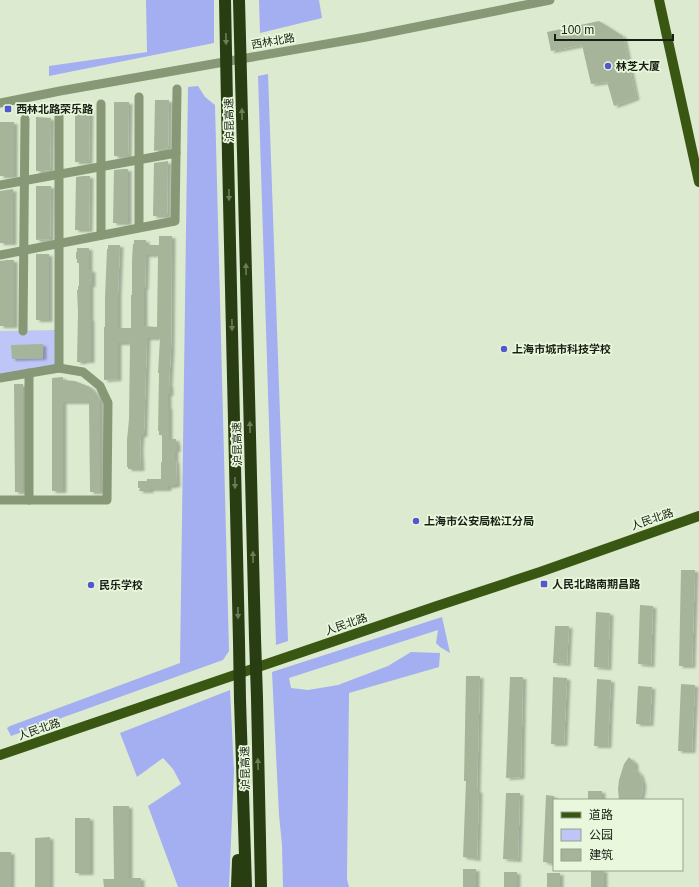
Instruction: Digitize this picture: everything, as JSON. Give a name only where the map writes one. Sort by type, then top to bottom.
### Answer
[{"type":"highway","name":"沪昆高速","points":[[225,0],[240,700],[246,887]]},
{"type":"highway","name":"沪昆高速","points":[[239,0],[261,887]]},
{"type":"highway","points":[[236,887],[242,781]]},
{"type":"highway","points":[[259,781],[265,887]]},
{"type":"main road","points":[[659,0],[699,182]]},
{"type":"main road","name":"人民北路","points":[[0,755],[429,608],[540,572],[699,516]]},
{"type":"street","name":"西林北路","points":[[0,103],[366,37],[550,0]]},
{"type":"street","points":[[0,255],[175,221],[177,89]]},
{"type":"street","points":[[139,97],[139,228]]},
{"type":"street","points":[[101,104],[101,235]]},
{"type":"street","points":[[59,112],[59,368]]},
{"type":"street","points":[[24,331],[25,119]]},
{"type":"street","points":[[0,185],[176,153]]},
{"type":"street","points":[[0,378],[59,368],[83,372],[100,386],[108,403],[107,500],[0,500]]},
{"type":"street","points":[[29,373],[29,500]]},
{"type":"green space","points":[[59,330],[59,368],[0,378],[0,331]]},
{"type":"shaded area","points":[[146,0],[214,0],[214,43],[49,76],[49,66],[147,52]]},
{"type":"shaded area","points":[[259,0],[319,0],[322,18],[260,33]]},
{"type":"shaded area","points":[[268,74],[288,641],[276,645],[258,76]]},
{"type":"shaded area","points":[[198,86],[205,97],[215,105],[229,651],[223,660],[11,736],[7,728],[10,726],[180,663],[188,87]]},
{"type":"shaded area","points":[[442,617],[450,653],[436,643],[438,630],[289,678],[291,688],[308,690],[338,685],[388,666],[411,652],[440,653],[439,667],[349,693],[347,879],[349,887],[283,887],[272,672]]},
{"type":"shaded area","points":[[230,690],[234,771],[229,887],[178,887],[148,806],[181,784],[173,769],[163,758],[137,777],[120,733]]},
{"type":"building","name":"林芝大厦","points":[[599,21],[623,36],[636,98],[614,106],[607,82],[591,84],[582,45],[551,51],[547,32]]},
{"type":"building","points":[[155,100],[169,100],[168,148],[154,151]]},
{"type":"building","points":[[114,102],[129,102],[128,156],[114,156]]},
{"type":"building","points":[[75,108],[90,108],[89,162],[75,162]]},
{"type":"building","points":[[36,117],[51,118],[50,170],[36,171]]},
{"type":"building","points":[[0,122],[14,122],[14,176],[0,176]]},
{"type":"building","points":[[168,161],[167,216],[153,216],[154,163]]},
{"type":"building","points":[[128,169],[128,223],[113,223],[114,170]]},
{"type":"building","points":[[90,176],[89,230],[75,230],[76,177]]},
{"type":"building","points":[[36,186],[51,186],[50,239],[36,240]]},
{"type":"building","points":[[13,189],[13,243],[0,243],[0,191]]},
{"type":"building","points":[[159,236],[172,236],[170,394],[168,394],[168,407],[169,439],[176,439],[177,443],[177,450],[175,450],[175,461],[177,485],[168,486],[168,489],[150,489],[150,491],[139,491],[140,488],[138,488],[138,481],[147,481],[147,479],[161,479],[162,435],[159,435],[158,431],[158,373],[160,338],[147,338],[144,435],[141,435],[140,448],[141,469],[128,469],[127,440],[129,419],[130,343],[118,343],[118,379],[104,380],[104,327],[107,249],[108,245],[120,245],[118,328],[131,328],[132,260],[134,240],[146,240],[146,245],[159,245]],"holes":[[[146,255],[158,255],[157,327],[144,326]]]},
{"type":"building","points":[[77,248],[89,248],[89,270],[92,270],[92,285],[90,285],[91,361],[83,362],[77,362],[77,290],[79,286],[79,263],[77,263],[76,259]]},
{"type":"building","points":[[36,254],[49,254],[49,320],[36,320]]},
{"type":"building","points":[[14,260],[14,326],[0,326],[0,261]]},
{"type":"building","points":[[43,344],[43,358],[12,359],[11,345]]},
{"type":"building","points":[[63,377],[63,380],[75,381],[90,387],[100,400],[100,492],[90,492],[89,402],[63,402],[63,491],[52,491],[52,378]]},
{"type":"building","points":[[14,384],[23,384],[23,492],[15,492]]},
{"type":"building","points":[[681,570],[695,570],[692,666],[679,666]]},
{"type":"building","points":[[640,605],[653,606],[651,665],[638,664]]},
{"type":"building","points":[[596,612],[610,613],[608,668],[594,667]]},
{"type":"building","points":[[555,626],[569,626],[567,664],[553,663]]},
{"type":"building","points":[[466,676],[480,676],[477,859],[463,857],[466,781],[464,781]]},
{"type":"building","points":[[510,677],[523,677],[521,777],[506,778]]},
{"type":"building","points":[[553,677],[567,678],[564,744],[551,744]]},
{"type":"building","points":[[597,679],[611,680],[608,746],[594,746]]},
{"type":"building","points":[[681,684],[695,685],[692,751],[678,751]]},
{"type":"building","points":[[638,686],[652,687],[650,724],[636,724]]},
{"type":"building","points":[[629,757],[635,763],[635,769],[640,774],[643,784],[640,799],[619,799],[619,780],[624,764]]},
{"type":"building","points":[[588,791],[602,791],[602,799],[588,799]]},
{"type":"building","points":[[506,793],[520,793],[518,860],[503,859]]},
{"type":"building","points":[[546,795],[554,796],[553,864],[543,862]]},
{"type":"building","points":[[113,806],[129,806],[129,878],[141,878],[141,887],[104,887],[103,879],[114,879]]},
{"type":"building","points":[[75,818],[90,818],[90,873],[75,873]]},
{"type":"building","points":[[50,837],[50,887],[35,887],[35,838]]},
{"type":"building","points":[[0,852],[11,852],[11,887],[0,887]]},
{"type":"building","points":[[463,869],[476,869],[476,887],[463,887]]},
{"type":"building","points":[[591,871],[604,871],[604,887],[591,887]]},
{"type":"building","points":[[504,872],[517,872],[517,887],[504,887]]},
{"type":"building","points":[[547,873],[560,873],[560,887],[547,887]]},
{"type":"place","name":"林芝大厦","points":[[608,66]]},
{"type":"place","name":"西林北路荣乐路","points":[[8,109]]},
{"type":"place","name":"上海市城市科技学校","points":[[504,349]]},
{"type":"place","name":"上海市公安局松江分局","points":[[416,521]]},
{"type":"place","name":"人民北路南期昌路","points":[[544,584]]},
{"type":"place","name":"民乐学校","points":[[91,585]]}]
